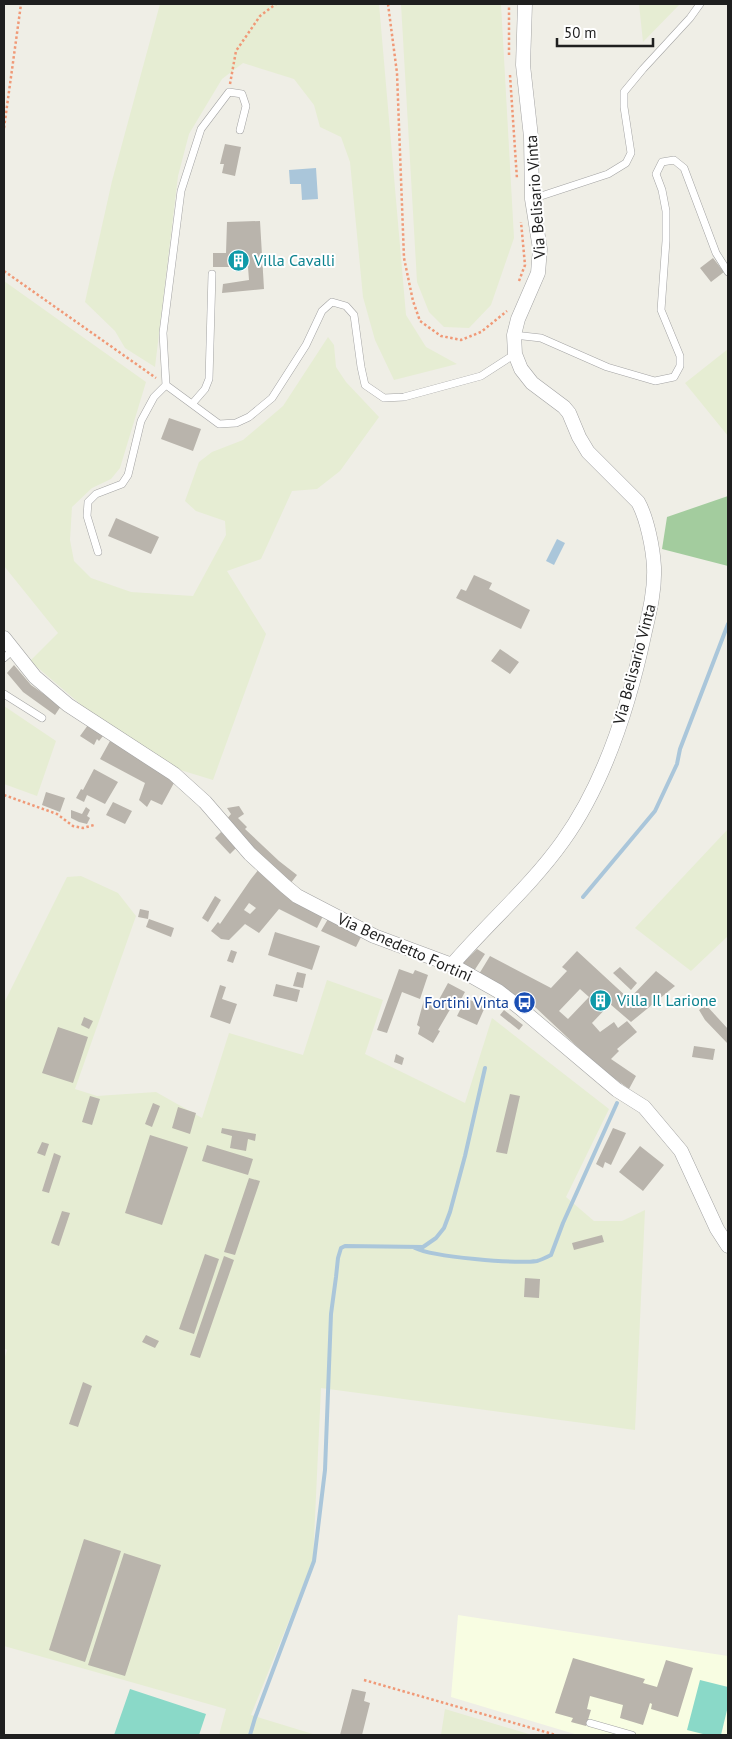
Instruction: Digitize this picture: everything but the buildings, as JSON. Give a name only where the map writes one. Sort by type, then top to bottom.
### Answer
[{"type":"street","name":"Via Belisario Vinta","points":[[452,965],[544,864],[563,841],[580,814],[599,778],[626,705],[642,648],[652,599],[654,567],[643,512],[638,502],[588,452],[564,406],[532,382],[521,369],[516,354],[514,335],[518,319],[534,285],[540,266],[540,249],[532,199],[530,131],[523,65],[525,4]]},
{"type":"street","name":"Via Benedetto Fortini","points":[[4,638],[9,654],[68,705],[174,774],[205,802],[250,854],[297,896],[374,936],[452,965],[498,991],[617,1090],[644,1107],[680,1151],[717,1229],[728,1246]]},
{"type":"lane","points":[[532,199],[608,174],[626,163],[631,153],[624,107],[624,92],[642,69],[690,18],[700,4]]},
{"type":"lane","points":[[98,552],[87,516],[88,502],[96,494],[122,484],[128,475],[140,421],[154,397],[166,385],[163,333],[181,191],[201,129],[229,92],[242,94],[246,106],[240,130]]},
{"type":"lane","points":[[514,335],[541,338],[607,367],[655,381],[674,377],[680,366],[680,356],[661,310],[666,211],[662,190],[656,174],[662,162],[674,160],[684,168],[716,253],[728,272]]},
{"type":"lane","points":[[192,404],[205,389],[209,379],[212,274]]},
{"type":"lane","points":[[166,385],[219,424],[236,423],[249,417],[272,398],[306,345],[322,312],[332,302],[346,306],[354,315],[365,385],[384,398],[404,397],[481,376],[516,354]]},
{"type":"lane","points":[[4,694],[42,718]]},
{"type":"lane","points":[[590,1723],[632,1735]]},
{"type":"path","points":[[4,128],[21,4]]},
{"type":"path","points":[[229,92],[236,51],[260,16],[276,4]]},
{"type":"path","points":[[388,4],[397,74],[404,258],[413,301],[420,321],[441,336],[461,340],[481,332],[508,310]]},
{"type":"path","points":[[509,4],[509,56]]},
{"type":"path","points":[[510,74],[518,184]]},
{"type":"path","points":[[518,283],[525,265],[521,220]]},
{"type":"path","points":[[4,271],[166,385]]},
{"type":"path","points":[[4,795],[57,814],[73,826],[83,828],[94,825]]},
{"type":"path","points":[[364,1680],[556,1735]]},
{"type":"shaded area","points":[[160,4],[379,4],[406,315],[426,347],[457,364],[394,380],[375,340],[363,297],[350,162],[341,137],[320,127],[314,105],[294,79],[243,63],[222,79],[189,134],[178,176],[155,367],[125,348],[115,331],[85,302],[112,181]]},
{"type":"shaded area","points":[[401,4],[501,4],[514,238],[491,305],[469,328],[444,327],[429,312],[417,282]]},
{"type":"shaded area","points":[[639,4],[680,4],[643,42]]},
{"type":"shaded area","points":[[316,168],[318,199],[302,200],[301,184],[290,184],[289,170]]},
{"type":"shaded area","points":[[4,281],[146,382],[120,468],[111,479],[92,488],[72,507],[70,540],[74,561],[91,578],[131,592],[193,596],[226,535],[225,521],[196,511],[185,501],[199,462],[212,452],[243,440],[283,406],[328,337],[334,345],[336,367],[346,382],[379,417],[340,471],[317,489],[292,491],[261,559],[227,571],[266,634],[213,780],[177,769],[86,709],[30,661],[58,633],[4,566]]},
{"type":"shaded area","points":[[728,349],[728,436],[685,383]]},
{"type":"shaded area","points":[[557,539],[565,543],[554,565],[546,561]]},
{"type":"shaded area","points":[[4,706],[56,741],[37,796],[4,784]]},
{"type":"shaded area","points":[[728,829],[728,936],[691,971],[635,928]]},
{"type":"shaded area","points":[[81,876],[118,893],[136,916],[75,1089],[97,1096],[156,1092],[202,1118],[229,1033],[303,1055],[327,980],[383,1000],[365,1054],[465,1103],[492,1018],[609,1109],[566,1197],[594,1221],[622,1221],[645,1210],[635,1430],[321,1388],[313,1561],[251,1715],[316,1735],[219,1735],[226,1709],[4,1646],[4,1360],[7,1350],[4,1348],[4,1003],[67,877]]},
{"type":"shaded area","points":[[458,1615],[728,1656],[728,1735],[578,1735],[451,1697]]},
{"type":"shaded area","points":[[700,1680],[728,1687],[728,1706],[721,1735],[707,1735],[687,1730]]},
{"type":"shaded area","points":[[130,1689],[206,1714],[199,1735],[114,1735]]},
{"type":"shaded area","points":[[445,1709],[532,1735],[441,1735]]},
{"type":"green space","points":[[728,496],[728,566],[662,549],[667,517]]},
{"type":"waterway","points":[[583,897],[655,811],[677,764],[680,749],[728,624]]},
{"type":"waterway","points":[[250,1735],[314,1561],[325,1470],[331,1314],[341,1248],[345,1246],[423,1247],[436,1238],[444,1228],[450,1212],[485,1068]]},
{"type":"waterway","points":[[415,1248],[456,1257],[512,1262],[537,1261],[551,1255],[563,1223],[617,1103]]},
{"type":"place","name":"Villa Cavalli","points":[[238,260]]},
{"type":"place","name":"Villa Il Larione","points":[[601,1000]]},
{"type":"place","name":"Fortini Vinta","points":[[525,1002]]}]
